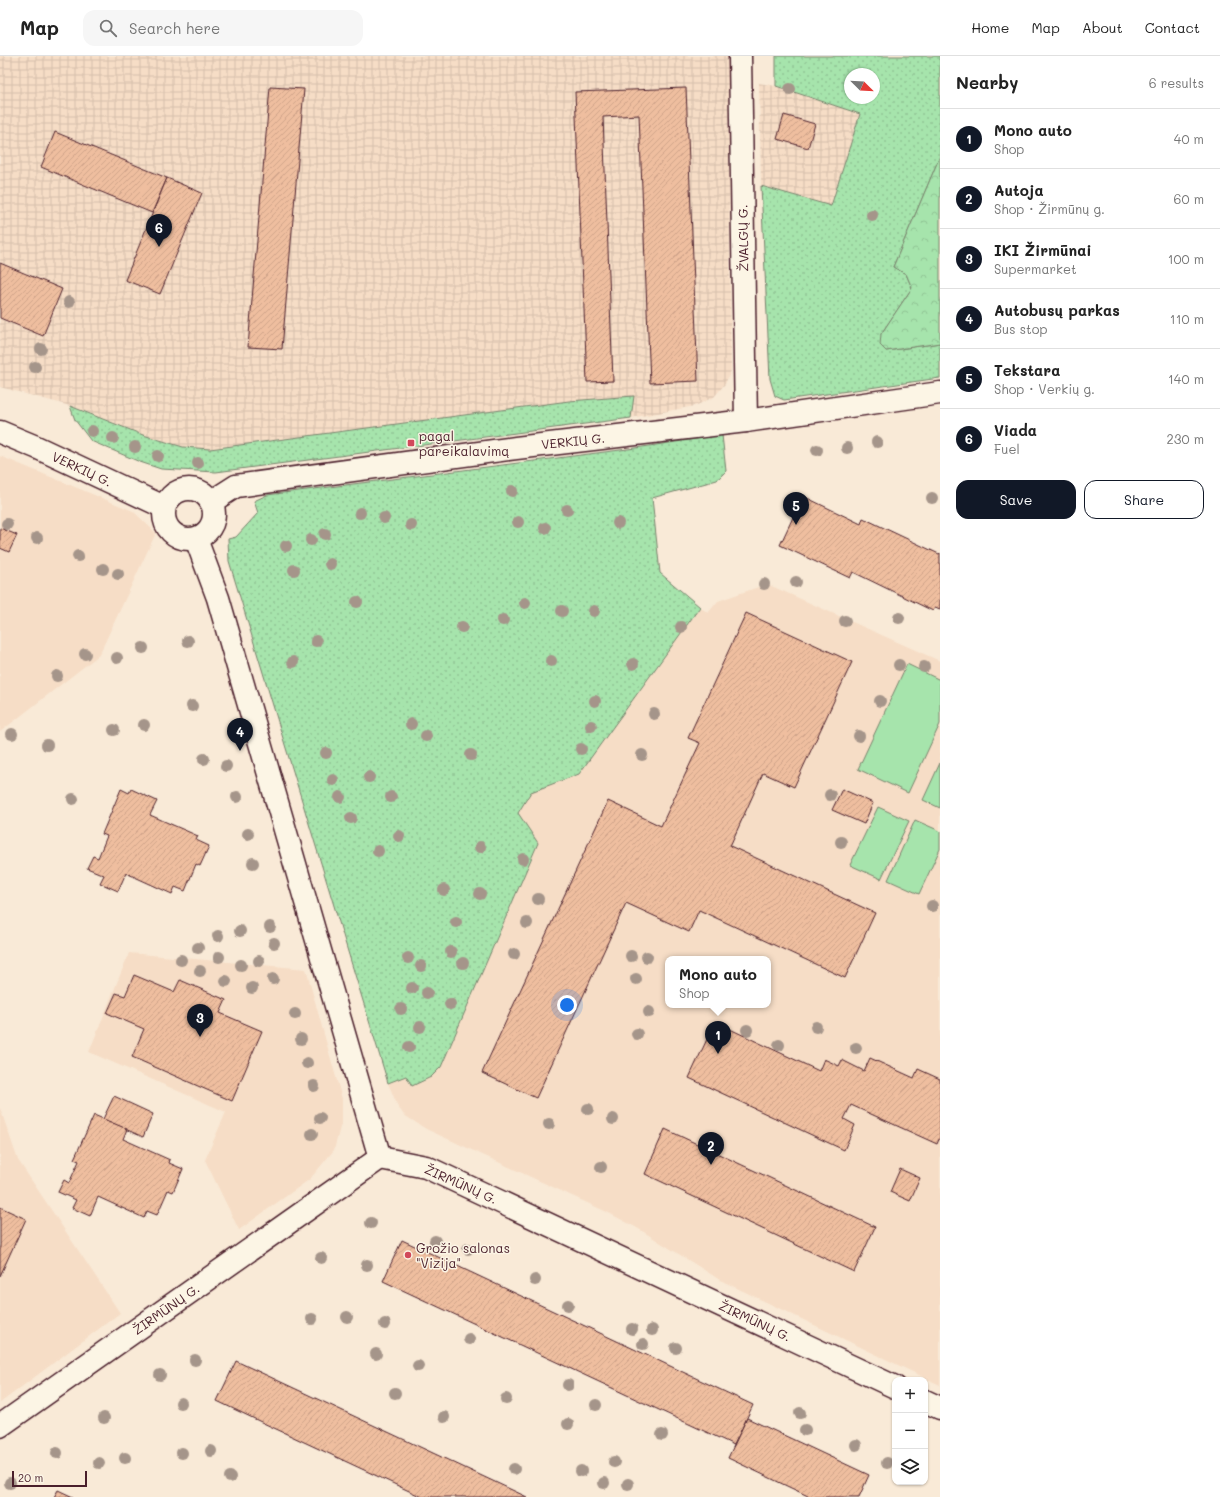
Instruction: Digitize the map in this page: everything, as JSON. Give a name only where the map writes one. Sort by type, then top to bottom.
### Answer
[{"type":"main road","name":"ŽVALGŲ G.","points":[[740,56],[746,421]]},
{"type":"main road","name":"VERKIŲ G.","points":[[211,502],[236,486],[516,448],[746,421],[940,393]]},
{"type":"main road","name":"VERKIŲ G.","points":[[0,432],[36,447],[164,507]]},
{"type":"main road","points":[[186,489],[199,490],[206,495],[211,502],[214,510],[214,520],[210,528],[204,534],[196,538],[187,540],[178,538],[165,525],[163,516],[164,507],[168,499],[174,493],[186,489]]},
{"type":"main road","points":[[196,538],[218,598],[380,1158]]},
{"type":"main road","name":"ŽIRMŪNŲ G.","points":[[0,1426],[380,1158],[426,1167],[892,1386]]},
{"type":"main road","points":[[928,1402],[940,1408]]},
{"type":"shaded area","points":[[0,56],[728,56],[731,371],[725,384],[714,397],[695,406],[631,418],[633,396],[569,401],[210,449],[183,447],[143,435],[70,406],[0,387]]},
{"type":"shaded area","points":[[759,83],[776,86],[860,113],[831,206],[761,186]]},
{"type":"shaded area","points":[[0,456],[133,511],[156,533],[99,655],[0,732]]},
{"type":"shaded area","points":[[767,584],[940,661],[940,1385],[928,1379],[928,1377],[923,1377],[720,1280],[639,1229],[607,1212],[426,1129],[404,1115],[398,1107],[388,1083],[406,1076],[411,1085],[431,1077],[441,1067],[538,843],[518,813],[531,791],[579,774],[700,607],[708,613],[718,601]]},
{"type":"shaded area","points":[[129,953],[306,969],[342,1099],[342,1120],[334,1150],[310,1179],[239,1230],[205,1160],[226,1112],[89,1052]]},
{"type":"shaded area","points":[[0,1108],[18,1160],[120,1313],[0,1403]]},
{"type":"green space","points":[[776,56],[940,56],[940,156],[893,267],[906,274],[912,288],[881,334],[886,351],[940,343],[940,378],[784,400],[775,396],[770,379],[761,186],[831,206],[860,114],[776,86]]},
{"type":"green space","points":[[940,156],[940,343],[886,351],[880,345],[881,334],[912,288],[906,274],[893,267]]},
{"type":"green space","points":[[634,396],[631,418],[216,472],[161,469],[140,462],[91,441],[75,420],[70,406],[143,435],[183,447],[210,449],[569,401]]},
{"type":"green space","points":[[722,435],[726,471],[717,480],[652,498],[660,573],[700,607],[579,774],[531,792],[518,813],[538,843],[441,1067],[431,1077],[412,1086],[406,1076],[388,1083],[229,561],[228,539],[236,537],[258,513],[254,501],[267,495],[636,448]]},
{"type":"green space","points":[[907,664],[940,680],[940,724],[908,793],[858,769]]},
{"type":"green space","points":[[940,763],[940,808],[923,800]]},
{"type":"green space","points":[[878,807],[909,821],[881,879],[850,865]]},
{"type":"green space","points":[[915,820],[940,831],[940,849],[919,894],[888,880]]},
{"type":"building","points":[[270,87],[304,89],[282,349],[248,347]]},
{"type":"building","points":[[686,88],[698,381],[650,383],[639,115],[603,117],[613,381],[587,382],[575,92]]},
{"type":"building","points":[[784,115],[815,124],[808,148],[777,139]]},
{"type":"building","points":[[55,132],[167,178],[152,213],[41,167]]},
{"type":"building","points":[[167,178],[202,193],[160,294],[125,280]]},
{"type":"building","points":[[0,263],[62,289],[43,336],[0,318]]},
{"type":"building","points":[[803,496],[861,524],[863,518],[939,554],[940,553],[940,609],[935,607],[933,611],[853,572],[850,578],[780,545]]},
{"type":"building","points":[[0,528],[17,535],[9,552],[0,548]]},
{"type":"building","points":[[746,613],[852,662],[794,787],[763,773],[730,846],[875,913],[845,978],[699,910],[689,932],[626,903],[536,1098],[482,1073],[608,801],[661,826],[700,743],[688,738]]},
{"type":"building","points":[[121,789],[129,793],[131,789],[157,801],[150,815],[198,836],[196,840],[209,846],[200,866],[196,864],[185,891],[175,887],[172,894],[126,873],[118,891],[100,883],[104,875],[87,868],[93,856],[98,858],[107,836],[102,834]]},
{"type":"building","points":[[842,789],[873,803],[864,824],[832,810]]},
{"type":"building","points":[[134,975],[174,992],[180,980],[226,1000],[220,1013],[262,1031],[232,1101],[132,1057],[144,1029],[107,1013],[116,993],[125,996]]},
{"type":"building","points":[[715,1022],[819,1071],[824,1059],[839,1066],[842,1060],[864,1071],[870,1058],[914,1078],[918,1069],[940,1079],[940,1137],[937,1144],[851,1105],[844,1119],[855,1125],[844,1150],[689,1078]]},
{"type":"building","points":[[114,1096],[153,1114],[143,1137],[103,1119]]},
{"type":"building","points":[[94,1115],[127,1129],[123,1139],[170,1160],[169,1163],[183,1169],[173,1192],[168,1190],[157,1215],[147,1211],[144,1218],[98,1197],[90,1216],[72,1208],[76,1200],[58,1192],[64,1180],[69,1183],[79,1161],[74,1159]]},
{"type":"building","points":[[665,1129],[875,1227],[854,1272],[645,1174]]},
{"type":"building","points":[[900,1169],[920,1178],[910,1201],[890,1192]]},
{"type":"building","points":[[0,1207],[26,1219],[0,1276]]},
{"type":"building","points":[[402,1240],[753,1405],[734,1445],[383,1281]]},
{"type":"building","points":[[236,1361],[527,1497],[422,1497],[259,1421],[217,1401]]},
{"type":"building","points":[[747,1418],[869,1475],[859,1497],[810,1497],[728,1458]]},
{"type":"building","points":[[58,1490],[73,1497],[54,1497]]},
{"type":"place","name":"Viada","points":[[159,247]]},
{"type":"place","name":"pagal pareikalavimą","points":[[411,443]]},
{"type":"place","name":"Tekstara","points":[[796,525]]},
{"type":"place","name":"Autobusų parkas","points":[[240,751]]},
{"type":"place","name":"IKI Žirmūnai","points":[[200,1037]]},
{"type":"place","name":"Mono auto","points":[[718,1054]]},
{"type":"place","name":"Autoja","points":[[711,1165]]},
{"type":"place","name":"Grožio salonas \"Vizija\"","points":[[408,1255]]}]
